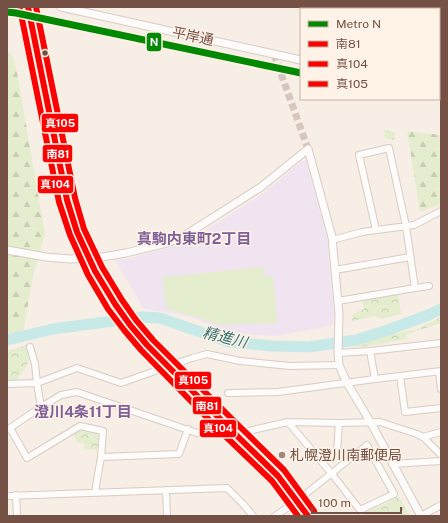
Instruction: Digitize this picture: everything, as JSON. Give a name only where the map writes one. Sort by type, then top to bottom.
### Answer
[{"type":"main road","points":[[28,7],[67,200],[77,232],[95,271],[115,304],[147,345],[278,476],[308,516]]},
{"type":"street","name":"平岸通","points":[[61,7],[300,60]]},
{"type":"street","points":[[376,230],[359,155],[389,148],[406,226],[416,288]]},
{"type":"street","points":[[7,250],[46,257],[70,259],[102,257],[168,243],[184,236],[261,187],[308,150],[332,240],[339,314],[339,365],[347,383],[371,423],[421,516],[441,505]]},
{"type":"street","points":[[332,240],[362,232],[414,225],[441,211]]},
{"type":"street","points":[[335,270],[410,257]]},
{"type":"street","points":[[338,301],[429,286]]},
{"type":"street","points":[[338,350],[370,351],[441,343]]},
{"type":"street","points":[[30,347],[35,364],[41,407]]},
{"type":"street","points":[[370,351],[375,379]]},
{"type":"street","points":[[7,384],[37,383],[77,368],[121,383],[207,354],[240,361],[290,366],[339,365]]},
{"type":"street","points":[[228,393],[278,392],[440,372],[441,389]]},
{"type":"street","points":[[400,376],[405,412],[441,408]]},
{"type":"street","points":[[95,492],[101,457],[103,431],[80,426],[27,458],[8,429],[61,395],[77,392],[197,432],[232,431],[288,422],[339,424],[380,422],[417,434],[441,455]]},
{"type":"street","points":[[275,516],[332,474],[367,445],[394,494],[361,513],[332,474],[288,422]]},
{"type":"street","points":[[337,451],[339,424]]},
{"type":"street","points":[[101,457],[179,454],[188,429]]},
{"type":"street","points":[[423,438],[441,432]]},
{"type":"street","points":[[392,464],[441,461]]},
{"type":"street","points":[[7,496],[227,488],[253,516]]},
{"type":"street","points":[[166,490],[167,516]]},
{"type":"street","points":[[16,495],[17,516]]},
{"type":"shaded area","points":[[302,161],[306,161],[327,237],[334,312],[331,326],[275,336],[253,335],[238,333],[216,327],[194,318],[173,313],[144,309],[115,260],[128,259],[188,242],[265,192]]},
{"type":"green space","points":[[7,52],[12,55],[17,72],[45,235],[33,276],[23,333],[7,338]]},
{"type":"green space","points":[[384,130],[395,132],[394,140],[385,138]]},
{"type":"green space","points":[[407,131],[441,135],[441,204],[420,212]]},
{"type":"green space","points":[[264,267],[265,277],[273,276],[277,323],[218,325],[200,318],[166,309],[163,277]]},
{"type":"green space","points":[[398,292],[401,314],[382,319],[375,316],[352,321],[353,314],[364,309],[362,298]]},
{"type":"green space","points":[[441,317],[441,323],[407,334],[406,339],[374,345],[343,347],[343,344],[417,329]]},
{"type":"green space","points":[[27,345],[31,358],[17,381],[8,381],[7,351]]},
{"type":"green space","points":[[80,428],[97,431],[99,437],[97,450],[84,449],[84,444],[77,442],[72,432]]},
{"type":"green space","points":[[399,497],[410,516],[368,516],[366,513],[367,512]]},
{"type":"waterway","name":"精進川","points":[[7,340],[53,329],[143,317],[160,318],[229,342],[272,346],[309,347],[356,340],[388,330],[441,309]]},
{"type":"tunnel","points":[[274,54],[308,149]]},
{"type":"metro line","name":"N","points":[[7,12],[300,73]]},
{"type":"transit line","name":"南81","points":[[28,7],[67,200],[77,232],[95,271],[115,304],[147,345],[278,476],[308,516]]},
{"type":"transit line","name":"真105","points":[[36,7],[75,198],[84,229],[102,267],[122,300],[153,340],[284,470],[314,511]]},
{"type":"transit line","name":"真104","points":[[20,9],[59,202],[70,235],[88,275],[108,309],[141,350],[223,434],[272,481],[298,516]]},
{"type":"place","name":"札幌澄川南郵便局","points":[[282,455]]},
{"type":"district","name":"真駒内東町2丁目","points":[[194,238]]},
{"type":"district","name":"澄川4条11丁目","points":[[83,411]]}]
